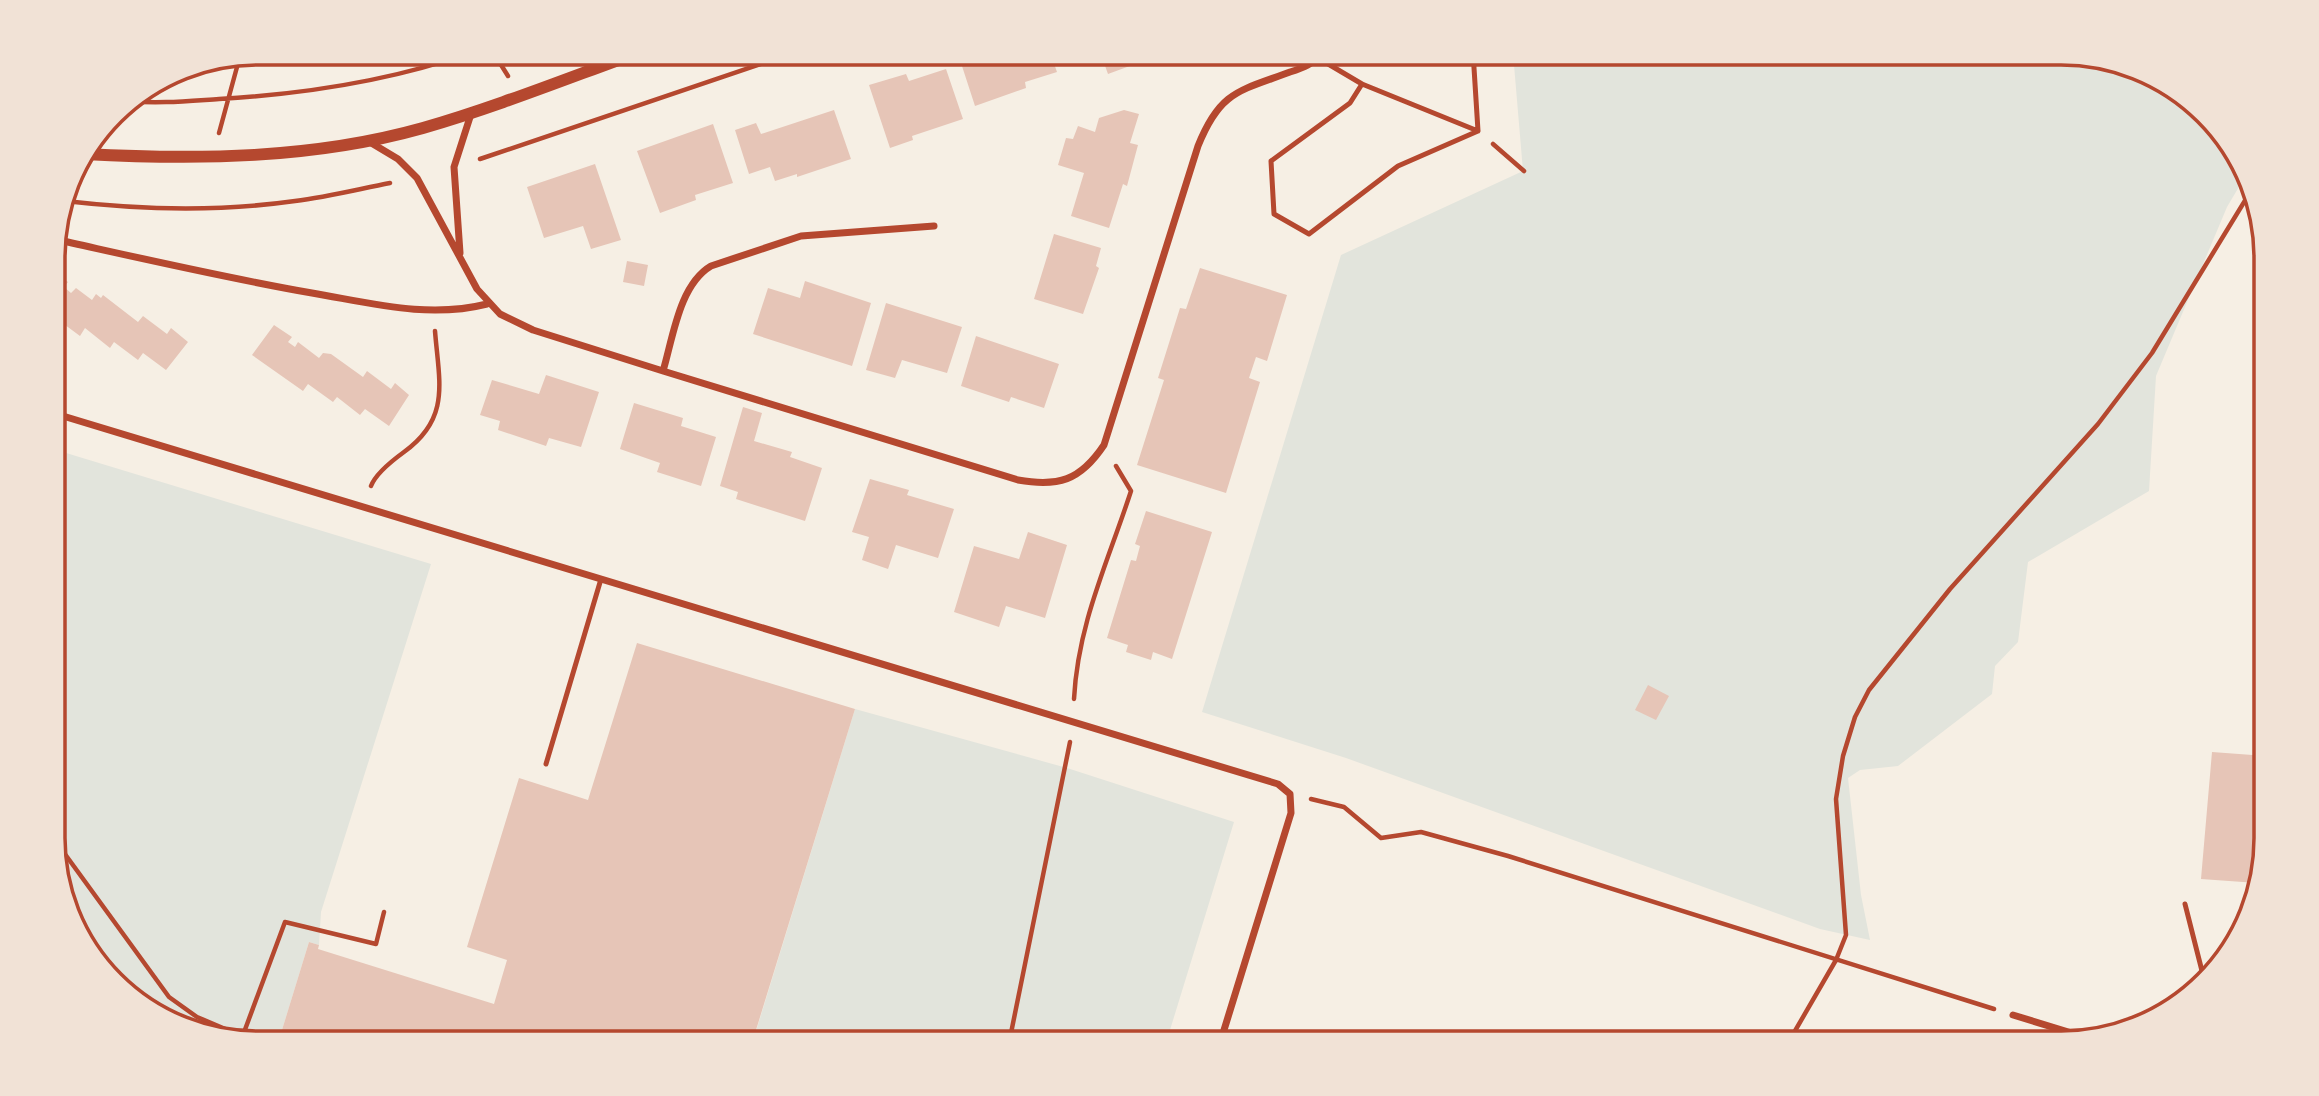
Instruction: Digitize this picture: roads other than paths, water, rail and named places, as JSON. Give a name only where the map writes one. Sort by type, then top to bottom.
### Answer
[{"type":"street","points":[[95,154],[213,157],[260,155],[368,141],[423,128],[603,65]]},
{"type":"street","points":[[368,141],[410,170],[487,303],[517,324],[1018,481],[1044,485],[1072,477],[1095,458],[1104,445],[1198,146],[1211,117],[1230,96],[1307,65]]},
{"type":"street","points":[[460,257],[454,167],[473,111]]},
{"type":"street","points":[[663,370],[688,293],[700,273],[711,266],[801,236],[934,226]]},
{"type":"street","points":[[65,241],[263,284],[434,312],[487,303]]},
{"type":"street","points":[[65,417],[1278,783],[1290,794],[1291,813],[1224,1031]]},
{"type":"street","points":[[2013,1015],[2065,1031]]},
{"type":"lane","points":[[1334,65],[1362,84],[1478,131]]},
{"type":"lane","points":[[1474,65],[1478,131]]},
{"type":"lane","points":[[1362,84],[1350,103],[1270,161],[1274,214],[1309,234],[1398,166],[1478,131]]},
{"type":"lane","points":[[546,764],[601,579]]},
{"type":"lane","points":[[2185,904],[2202,970]]}]
